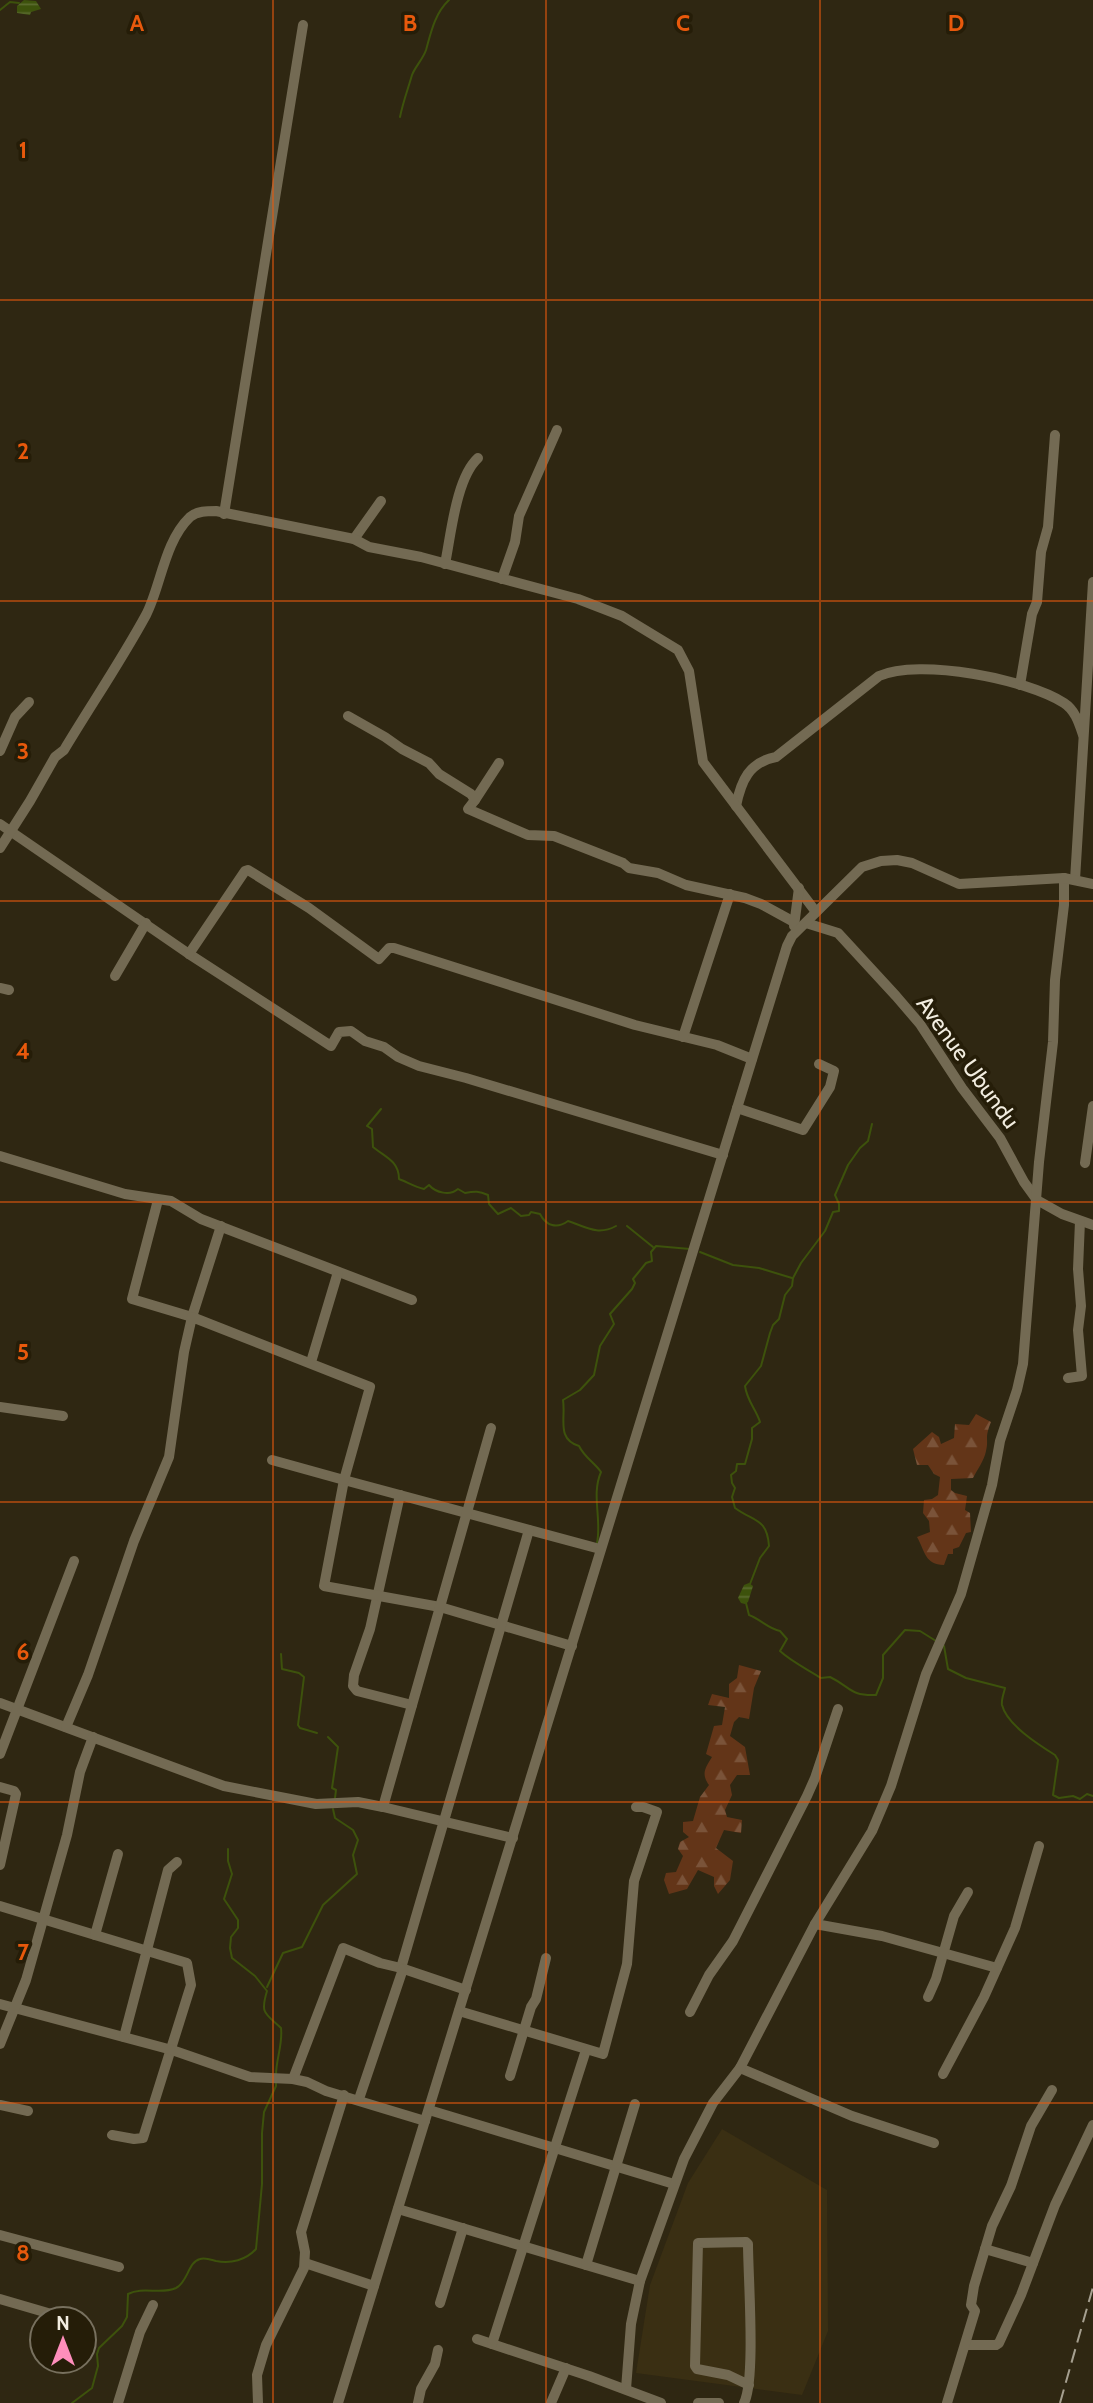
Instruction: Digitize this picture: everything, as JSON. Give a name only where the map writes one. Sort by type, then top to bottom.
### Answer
[{"type":"street","points":[[224,514],[303,25]]},
{"type":"street","points":[[502,579],[515,542],[519,516],[556,430]]},
{"type":"street","points":[[1020,685],[1032,614],[1037,602],[1041,552],[1048,527],[1055,435]]},
{"type":"street","points":[[445,564],[461,490],[467,474],[478,458]]},
{"type":"street","points":[[354,539],[381,501]]},
{"type":"street","points":[[0,848],[147,614],[164,561],[181,530],[189,518],[197,513],[216,511],[354,539],[369,547],[445,564],[592,604],[622,617],[678,650],[688,671],[701,740],[701,756],[715,780],[816,912]]},
{"type":"street","points":[[1075,880],[1093,582]]},
{"type":"street","points":[[736,806],[740,787],[750,769],[763,760],[776,757],[879,676],[892,670],[962,671],[1038,690],[1066,704],[1074,714],[1083,735]]},
{"type":"street","points":[[0,751],[15,718],[29,702]]},
{"type":"street","points":[[348,716],[429,763],[439,774],[471,794],[475,800]]},
{"type":"street","points":[[499,764],[468,809],[528,835],[554,836],[623,863],[629,868],[658,873],[686,885],[761,904],[794,922]]},
{"type":"street","points":[[0,824],[190,954],[331,1046],[339,1032],[351,1031],[365,1041],[384,1047],[398,1057],[419,1066],[466,1077],[723,1155]]},
{"type":"street","points":[[792,936],[862,867],[881,861],[912,863],[958,884],[1064,878],[1093,884]]},
{"type":"street","points":[[190,954],[248,870],[309,908],[379,959],[389,948],[394,948],[635,1025],[717,1045],[752,1059]]},
{"type":"street","points":[[626,2389],[631,2324],[640,2281],[684,2159],[705,2117],[740,2068],[815,1924],[872,1831],[891,1786],[940,1641],[961,1594],[992,1485],[1000,1441],[1024,1355],[1039,1162],[1053,1042],[1055,980],[1064,905],[1064,878]]},
{"type":"street","points":[[338,2403],[600,1549],[792,936],[799,888]]},
{"type":"street","points":[[683,1037],[730,894]]},
{"type":"street","points":[[115,976],[146,923]]},
{"type":"street","name":"Avenue Ubundu","points":[[806,923],[838,933],[920,1024],[962,1088],[1000,1138],[1037,1200]]},
{"type":"street","points":[[737,1108],[804,1129],[830,1087],[834,1071],[819,1064]]},
{"type":"street","points":[[1085,1163],[1093,1106]]},
{"type":"street","points":[[0,1156],[96,1186],[175,1202],[201,1219],[412,1300]]},
{"type":"street","points":[[158,1200],[132,1299],[192,1317],[370,1387],[344,1480],[324,1586],[440,1607],[572,1646]]},
{"type":"street","points":[[1037,1200],[1093,1225]]},
{"type":"street","points":[[1068,1378],[1082,1376],[1078,1329],[1081,1306],[1078,1269],[1080,1221]]},
{"type":"street","points":[[66,1727],[88,1675],[134,1541],[169,1457],[184,1352],[192,1317],[221,1226]]},
{"type":"street","points":[[311,1362],[338,1272]]},
{"type":"street","points":[[0,1407],[63,1416]]},
{"type":"street","points":[[383,1807],[491,1428]]},
{"type":"street","points":[[272,1460],[600,1549]]},
{"type":"street","points":[[400,1495],[378,1596],[353,1686],[357,1690],[412,1706]]},
{"type":"street","points":[[359,2099],[402,1968],[529,1530]]},
{"type":"street","points":[[0,1754],[74,1561]]},
{"type":"street","points":[[0,1703],[224,1786],[316,1804],[358,1802],[513,1838]]},
{"type":"street","points":[[690,2012],[709,1975],[733,1941],[807,1796],[838,1709]]},
{"type":"street","points":[[0,2044],[15,2008],[44,1919],[67,1835],[80,1773],[93,1737]]},
{"type":"street","points":[[0,1787],[16,1794],[0,1865]]},
{"type":"street","points":[[459,2011],[603,2054],[627,1964],[634,1881],[657,1812],[636,1807]]},
{"type":"street","points":[[943,2074],[1015,1928],[1040,1846]]},
{"type":"street","points":[[95,1935],[118,1854]]},
{"type":"street","points":[[124,2037],[168,1870],[177,1862]]},
{"type":"street","points":[[928,1997],[936,1979],[954,1916],[968,1892]]},
{"type":"street","points":[[0,1906],[187,1963],[191,1985],[143,2138],[112,2135]]},
{"type":"street","points":[[815,1924],[882,1936],[997,1968]]},
{"type":"street","points":[[288,2079],[342,1948],[466,1990]]},
{"type":"street","points":[[510,2076],[531,2007],[536,1999],[546,1958]]},
{"type":"street","points":[[0,2004],[172,2050],[250,2077],[288,2079],[425,2121]]},
{"type":"street","points":[[492,2344],[586,2050]]},
{"type":"street","points":[[740,2068],[852,2116],[934,2143]]},
{"type":"street","points":[[947,2403],[975,2311],[971,2305],[974,2286],[985,2249],[1031,2126],[1052,2090]]},
{"type":"street","points":[[258,2403],[257,2375],[266,2345],[305,2263],[301,2232],[344,2095]]},
{"type":"street","points":[[586,2265],[635,2104]]},
{"type":"street","points":[[0,2105],[28,2111]]},
{"type":"street","points":[[429,2110],[674,2185]]},
{"type":"street","points":[[966,2345],[999,2343],[1055,2205],[1093,2125]]},
{"type":"street","points":[[398,2209],[640,2281]]},
{"type":"street","points":[[440,2302],[463,2228]]},
{"type":"street","points":[[0,2235],[119,2267]]},
{"type":"street","points":[[744,2403],[749,2385],[748,2244],[698,2243],[695,2366],[697,2369],[727,2375],[749,2385]]},
{"type":"street","points":[[985,2249],[1032,2263]]},
{"type":"street","points":[[305,2263],[374,2286]]},
{"type":"street","points":[[0,2299],[28,2307]]},
{"type":"street","points":[[118,2403],[140,2332],[153,2305]]},
{"type":"street","points":[[477,2339],[661,2403]]},
{"type":"street","points":[[418,2403],[425,2378],[435,2364],[438,2350]]},
{"type":"street","points":[[551,2403],[566,2368]]},
{"type":"street","points":[[698,2403],[719,2403]]},
{"type":"shaded area","points":[[24,0],[36,1],[41,9],[31,12],[30,15],[17,13],[17,6]]},
{"type":"shaded area","points":[[749,1583],[753,1586],[748,1602],[741,1603],[738,1598],[744,1585]]},
{"type":"shaded area","points":[[722,2129],[827,2190],[828,2331],[802,2395],[636,2373],[650,2285],[688,2183]]},
{"type":"green space","points":[[976,1414],[991,1422],[984,1458],[973,1478],[951,1479],[951,1490],[967,1496],[965,1510],[970,1513],[971,1532],[966,1533],[959,1547],[953,1549],[953,1554],[948,1554],[944,1565],[933,1563],[926,1556],[917,1537],[930,1532],[929,1521],[923,1513],[924,1500],[938,1495],[940,1477],[934,1474],[928,1465],[917,1465],[913,1449],[932,1432],[939,1437],[941,1444],[954,1438],[955,1424],[969,1425]]},
{"type":"green space","points":[[739,1665],[761,1671],[754,1688],[749,1719],[739,1717],[734,1722],[730,1736],[745,1747],[750,1775],[737,1775],[730,1785],[732,1795],[725,1810],[727,1817],[742,1820],[741,1833],[724,1830],[716,1848],[733,1861],[730,1880],[718,1894],[714,1877],[698,1870],[687,1889],[669,1894],[664,1880],[666,1873],[676,1872],[683,1856],[678,1849],[680,1842],[689,1837],[683,1832],[683,1822],[693,1821],[700,1797],[709,1785],[705,1771],[712,1757],[706,1754],[714,1726],[722,1725],[725,1707],[708,1705],[712,1694],[729,1698],[729,1684],[737,1678]]},
{"type":"waterway","points":[[400,117],[412,75],[425,53],[437,17],[449,0]]},
{"type":"waterway","points":[[0,10],[10,2],[19,3]]},
{"type":"waterway","points":[[381,1109],[367,1126],[372,1129],[373,1147],[394,1164],[399,1179],[424,1189],[429,1185],[443,1193],[458,1189],[465,1193],[488,1195],[489,1204],[498,1214],[511,1208],[521,1216],[531,1212],[540,1214],[552,1225],[568,1221],[598,1230],[616,1226]]},
{"type":"waterway","points":[[750,1584],[760,1558],[769,1546],[766,1530],[735,1508],[732,1497],[735,1488],[731,1475],[736,1471],[737,1464],[745,1464],[752,1428],[760,1422],[745,1386],[761,1366],[773,1325],[779,1319],[785,1295],[792,1286],[801,1263],[825,1231],[833,1212],[839,1211],[835,1195],[848,1165],[868,1141],[872,1124]]},
{"type":"waterway","points":[[627,1226],[653,1247]]},
{"type":"waterway","points":[[597,1543],[597,1489],[601,1472],[579,1446],[567,1438],[563,1400],[580,1390],[594,1375],[600,1346],[614,1324],[610,1314],[632,1289],[635,1283],[633,1279],[646,1263],[652,1261],[651,1252],[656,1246],[690,1249]]},
{"type":"waterway","points":[[700,1252],[733,1265],[759,1268],[792,1278]]},
{"type":"waterway","points":[[746,1603],[749,1615],[780,1631],[787,1639],[780,1651],[785,1655],[821,1678],[830,1677],[860,1694],[876,1695],[883,1678],[883,1655],[905,1630],[920,1631],[936,1641]]},
{"type":"waterway","points":[[944,1646],[948,1669],[966,1678],[1005,1688],[1002,1705],[1010,1720],[1024,1734],[1055,1755],[1058,1760],[1053,1795],[1080,1799],[1087,1794],[1093,1796]]},
{"type":"waterway","points":[[281,1654],[282,1669],[304,1677],[298,1725],[317,1733]]},
{"type":"waterway","points":[[328,1737],[338,1747],[332,1788],[336,1790],[335,1798]]},
{"type":"waterway","points":[[267,1987],[283,1953],[302,1947],[323,1905],[357,1874],[353,1855],[358,1840],[353,1830],[335,1818],[333,1809]]},
{"type":"waterway","points":[[228,1849],[232,1874],[224,1899],[238,1920],[238,1928],[231,1937],[232,1958],[255,1976],[267,1991],[265,2012],[281,2028],[276,2075]]},
{"type":"waterway","points":[[72,2403],[92,2388],[98,2366],[99,2348],[122,2326],[127,2317],[128,2294],[176,2288],[200,2259],[233,2261],[248,2256],[256,2249],[262,2184],[264,2112],[276,2081]]},
{"type":"railway","points":[[1060,2403],[1093,2287]]}]
